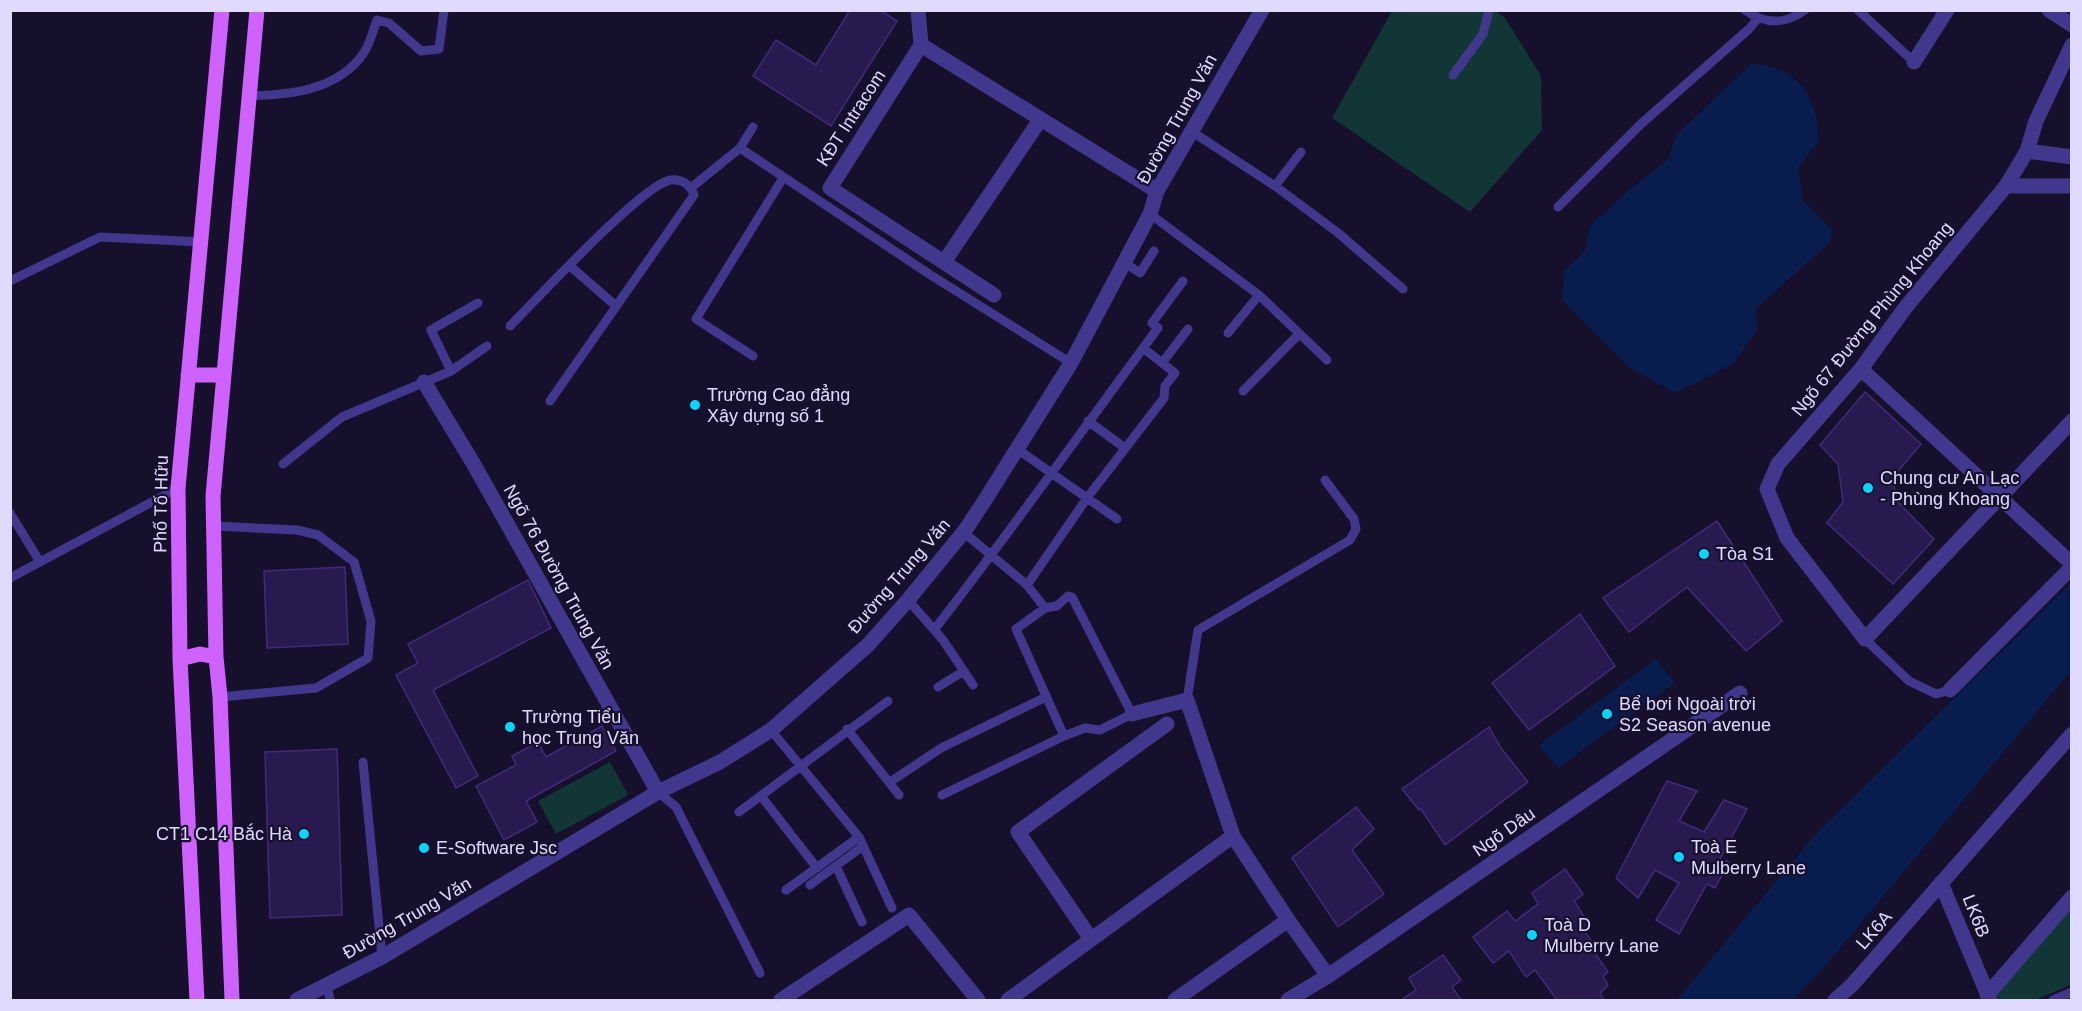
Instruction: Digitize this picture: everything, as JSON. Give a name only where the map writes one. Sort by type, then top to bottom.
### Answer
[{"type":"main road","name":"Phố Tố Hữu","points":[[197,1000],[180,658],[178,488],[222,10]]},
{"type":"main road","points":[[232,1000],[220,697],[216,657],[213,496],[256,10]]},
{"type":"main road","points":[[188,375],[224,375]]},
{"type":"main road","points":[[180,658],[200,654],[216,657]]},
{"type":"street","points":[[918,10],[921,45],[1157,191]]},
{"type":"street","name":"Đường Trung Văn","points":[[297,1000],[329,993],[382,957],[658,792],[720,762],[771,730],[868,645],[908,600],[962,531],[1071,363],[1150,214],[1157,191],[1262,10]]},
{"type":"street","points":[[1914,62],[1947,10]]},
{"type":"street","points":[[2049,10],[2072,25]]},
{"type":"street","name":"KĐT Intracom","points":[[921,45],[830,188],[994,295]]},
{"type":"street","name":"Ngõ 67 Đường Phùng Khoang","points":[[1865,639],[1787,538],[1767,489],[1778,464],[1861,369],[1905,308],[2007,186],[2027,151],[2036,121],[2072,45]]},
{"type":"street","points":[[945,262],[1040,120]]},
{"type":"street","points":[[2027,151],[2072,157]]},
{"type":"street","points":[[2007,186],[2072,186]]},
{"type":"street","points":[[1861,369],[2000,495],[2072,565],[1950,690]]},
{"type":"street","name":"Ngõ 76 Đường Trung Văn","points":[[424,382],[473,463],[658,792]]},
{"type":"street","points":[[1865,639],[2072,421]]},
{"type":"street","name":"Ngõ Dâu","points":[[1288,1000],[1328,976],[1740,693]]},
{"type":"street","points":[[1132,714],[1187,700],[1233,836],[1328,976]]},
{"type":"street","points":[[1091,939],[1018,832],[1167,724]]},
{"type":"street","name":"LK6B","points":[[2072,734],[1941,883],[1985,999],[2072,897]]},
{"type":"street","points":[[1008,1000],[1233,836]]},
{"type":"street","name":"LK6A","points":[[1835,1000],[1941,883]]},
{"type":"street","points":[[781,1000],[909,915],[978,1000]]},
{"type":"street","points":[[1175,1000],[1288,920]]},
{"type":"lane","points":[[248,96],[289,95],[338,77],[363,54],[377,20],[389,23],[421,51],[439,49],[444,10]]},
{"type":"lane","points":[[1453,75],[1483,34],[1489,10]]},
{"type":"lane","points":[[1745,10],[1758,18],[1784,21],[1806,10]]},
{"type":"lane","points":[[1858,10],[1914,62]]},
{"type":"lane","points":[[1558,207],[1642,123],[1749,29],[1758,18]]},
{"type":"lane","points":[[692,188],[740,148],[753,127]]},
{"type":"lane","points":[[1191,131],[1275,186],[1337,232],[1403,289]]},
{"type":"lane","points":[[740,148],[1071,363]]},
{"type":"lane","points":[[1275,186],[1301,152]]},
{"type":"lane","points":[[753,356],[696,319],[783,178]]},
{"type":"lane","points":[[510,326],[628,209],[654,189],[670,180],[685,182],[692,188],[694,195],[550,401]]},
{"type":"lane","points":[[1150,214],[1259,295],[1327,360]]},
{"type":"lane","points":[[10,281],[100,237],[202,242]]},
{"type":"lane","points":[[1125,263],[1140,273],[1154,251]]},
{"type":"lane","points":[[570,266],[616,306]]},
{"type":"lane","points":[[934,630],[992,555],[1050,472],[1158,328],[1152,323],[1183,281]]},
{"type":"lane","points":[[1228,333],[1259,295]]},
{"type":"lane","points":[[451,371],[431,330],[478,303]]},
{"type":"lane","points":[[1162,363],[1188,329]]},
{"type":"lane","points":[[1243,391],[1299,334]]},
{"type":"lane","points":[[283,464],[342,417],[451,371],[487,346]]},
{"type":"lane","points":[[1027,585],[1087,498],[1164,398],[1165,386],[1175,373],[1143,348]]},
{"type":"lane","points":[[1088,421],[1125,448]]},
{"type":"lane","points":[[1017,449],[1117,519]]},
{"type":"lane","points":[[1187,700],[1198,630],[1350,540],[1356,529],[1354,519],[1325,480]]},
{"type":"lane","points":[[10,578],[178,488]]},
{"type":"lane","points":[[10,513],[40,562]]},
{"type":"lane","points":[[214,526],[297,530],[318,535],[354,562],[371,621],[368,658],[316,688],[220,697]]},
{"type":"lane","points":[[962,531],[1027,585],[1044,608]]},
{"type":"lane","points":[[942,795],[1064,736],[1085,728],[1100,730],[1132,714],[1074,599],[1068,596],[1057,606],[1044,608],[1016,629],[1064,736]]},
{"type":"lane","points":[[908,600],[934,630],[974,685]]},
{"type":"lane","points":[[1865,639],[1909,681],[1936,694],[1950,690]]},
{"type":"lane","points":[[938,687],[964,670]]},
{"type":"lane","points":[[890,782],[941,748],[1046,697]]},
{"type":"lane","points":[[740,812],[847,729],[888,701]]},
{"type":"lane","points":[[847,729],[899,795]]},
{"type":"lane","points":[[771,730],[861,841],[892,908]]},
{"type":"lane","points":[[363,762],[382,957]]},
{"type":"lane","points":[[658,792],[676,807],[760,973]]},
{"type":"lane","points":[[761,796],[817,868]]},
{"type":"lane","points":[[810,885],[836,866],[861,841]]},
{"type":"lane","points":[[786,890],[861,841]]},
{"type":"lane","points":[[836,866],[862,922]]},
{"type":"lane","points":[[2053,1000],[2072,992]]},
{"type":"green space","points":[[1392,11],[1495,11],[1505,18],[1541,76],[1542,130],[1470,212],[1332,118]]},
{"type":"green space","points":[[610,762],[628,795],[556,834],[538,801]]},
{"type":"green space","points":[[2071,899],[2071,985],[2035,1000],[1999,1000],[1994,989]]},
{"type":"water","points":[[1752,63],[1783,71],[1803,87],[1809,98],[1814,110],[1819,141],[1798,168],[1803,200],[1833,231],[1829,243],[1756,309],[1757,330],[1733,364],[1676,393],[1630,368],[1562,300],[1564,271],[1585,251],[1590,226],[1629,190],[1668,159],[1677,134]]},
{"type":"water","points":[[2071,583],[2071,671],[1822,970],[1792,1000],[1677,1000],[1813,837]]},
{"type":"water","name":"Bể bơi Ngoài trời S2 Season avenue","points":[[1656,659],[1675,683],[1558,768],[1539,745]]},
{"type":"building","points":[[850,10],[880,10],[897,21],[831,126],[753,76],[776,40],[816,65]]},
{"type":"building","name":"Chung cư An Lạc - Phùng Khoang","points":[[1865,392],[1921,444],[1894,476],[1895,499],[1934,539],[1893,584],[1827,523],[1843,502],[1838,464],[1820,445]]},
{"type":"building","name":"Tòa S1","points":[[1717,521],[1782,621],[1746,651],[1687,587],[1629,632],[1603,598]]},
{"type":"building","points":[[345,567],[348,644],[267,648],[264,571]]},
{"type":"building","points":[[528,580],[551,628],[433,690],[478,776],[456,788],[396,675],[418,663],[408,644]]},
{"type":"building","points":[[1580,614],[1615,666],[1529,730],[1492,683]]},
{"type":"building","points":[[602,726],[616,751],[526,801],[537,822],[504,840],[476,786],[516,765],[512,756],[538,742],[546,757]]},
{"type":"building","points":[[1489,727],[1501,748],[1528,782],[1445,845],[1421,809],[1419,810],[1402,789]]},
{"type":"building","name":"CT1 C14 Bắc Hà","points":[[337,749],[342,915],[270,918],[265,752]]},
{"type":"building","name":"Toà E Mulberry Lane","points":[[1667,781],[1697,791],[1679,821],[1704,832],[1724,800],[1747,809],[1720,859],[1729,862],[1715,888],[1707,884],[1679,934],[1656,920],[1679,883],[1655,870],[1638,898],[1616,878]]},
{"type":"building","points":[[1356,807],[1374,829],[1352,850],[1384,894],[1338,927],[1292,858]]},
{"type":"building","name":"Toà D Mulberry Lane","points":[[1565,869],[1583,894],[1574,901],[1591,927],[1585,932],[1595,946],[1592,949],[1608,972],[1603,976],[1608,985],[1600,993],[1604,1000],[1557,1000],[1535,970],[1526,977],[1509,951],[1493,963],[1473,937],[1507,911],[1515,921],[1538,904],[1532,893]]},
{"type":"building","points":[[1443,955],[1461,980],[1452,987],[1461,1000],[1401,1000],[1416,990],[1409,978]]},
{"type":"place","name":"Trường Cao đẳng Xây dựng số 1","points":[[695,405]]},
{"type":"place","name":"Chung cư An Lạc - Phùng Khoang","points":[[1868,488]]},
{"type":"place","name":"Tòa S1","points":[[1704,554]]},
{"type":"place","name":"Bể bơi Ngoài trời S2 Season avenue","points":[[1607,714]]},
{"type":"place","name":"Trường Tiểu học Trung Văn","points":[[510,727]]},
{"type":"place","name":"CT1 C14 Bắc Hà","points":[[304,834]]},
{"type":"place","name":"E-Software Jsc","points":[[424,848]]},
{"type":"place","name":"Toà E Mulberry Lane","points":[[1679,857]]},
{"type":"place","name":"Toà D Mulberry Lane","points":[[1532,935]]}]
